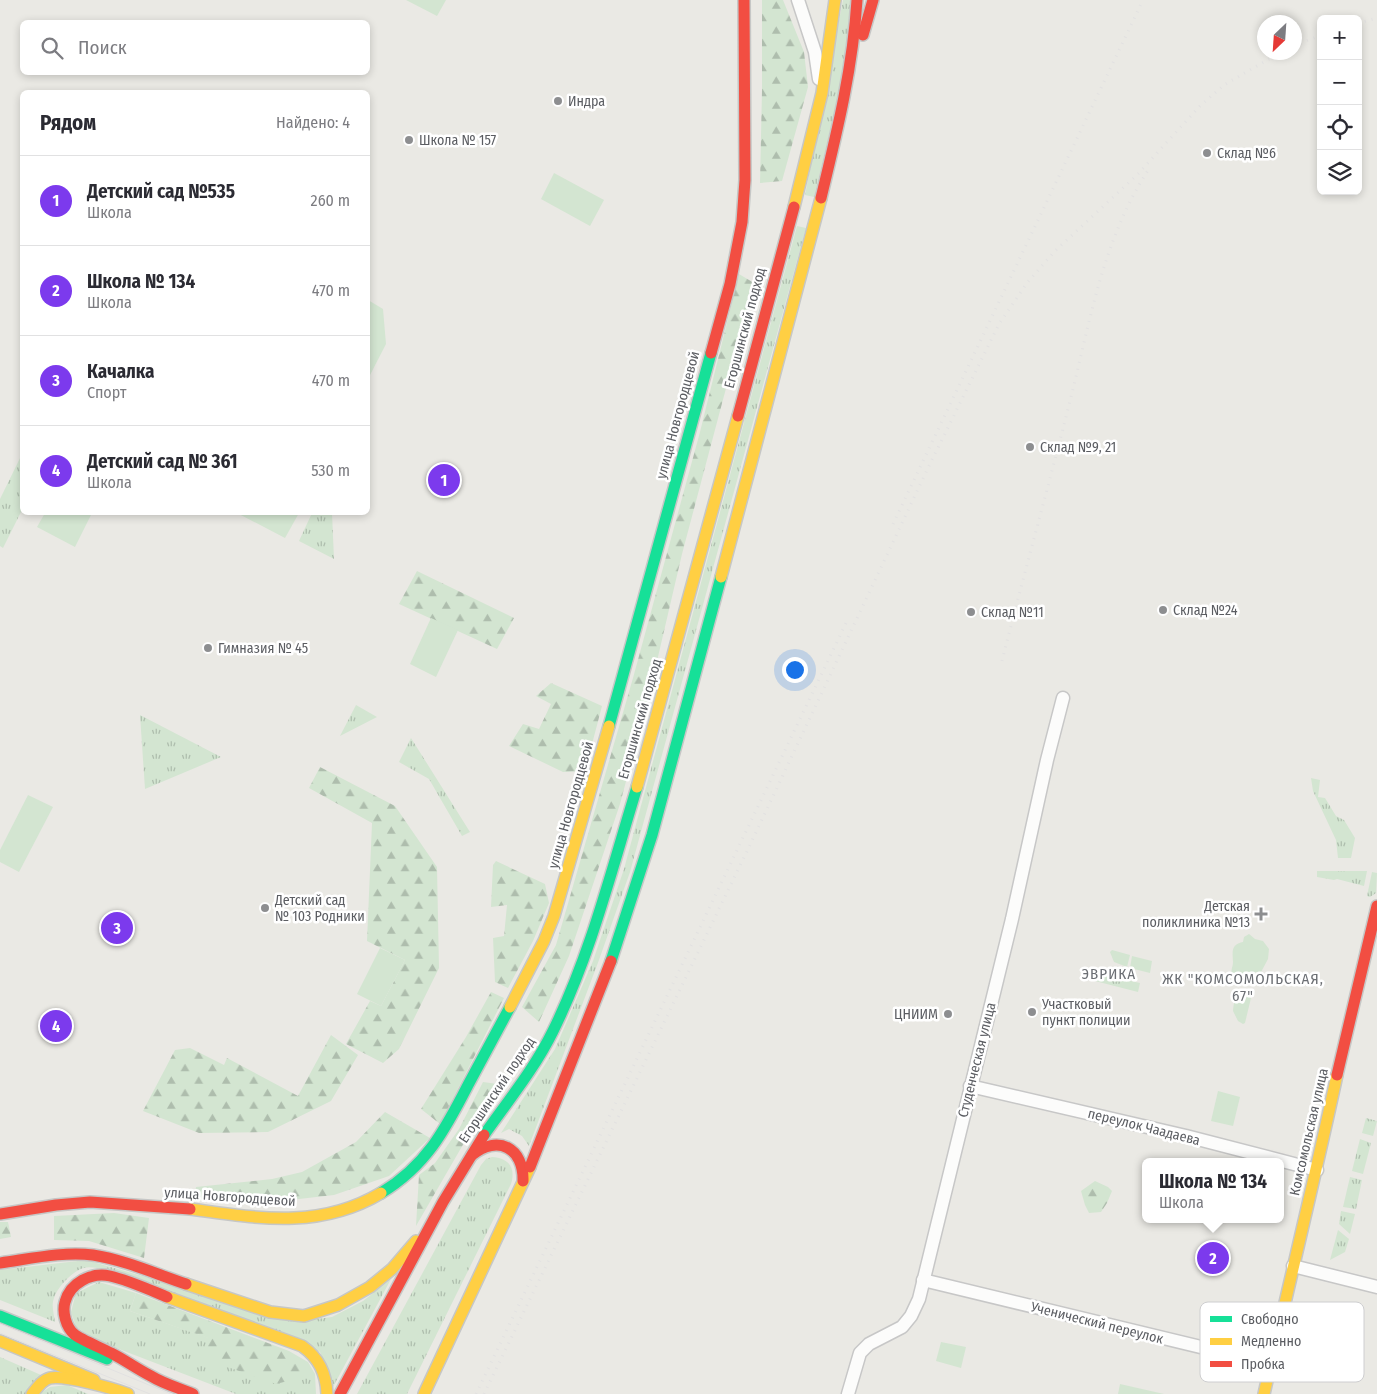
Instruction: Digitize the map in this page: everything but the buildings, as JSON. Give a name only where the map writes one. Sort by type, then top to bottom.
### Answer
[{"type":"main road","name":"улица Новгородцевой","points":[[0,1214],[90,1202],[179,1208],[273,1219],[325,1215],[365,1202],[382,1194],[415,1168],[431,1152],[443,1133],[544,941],[554,916],[595,776],[730,284],[742,222],[745,180],[744,0]]},
{"type":"main road","name":"Егоршинский подход","points":[[340,1394],[468,1160],[537,1060],[553,1031],[580,968],[664,690],[710,511],[797,197],[822,93],[835,0]]},
{"type":"main road","points":[[844,101],[855,30],[857,0]]},
{"type":"main road","points":[[424,1394],[521,1187],[609,966],[623,926],[652,835],[814,228],[844,101],[873,0]]},
{"type":"main road","name":"Комсомольская улица","points":[[1284,1302],[1317,1170],[1348,1026],[1377,906]]},
{"type":"main road","points":[[468,1160],[484,1146],[496,1144],[507,1146],[513,1150],[522,1162],[524,1175],[521,1187]]},
{"type":"main road","points":[[0,1262],[72,1254],[93,1255],[121,1262],[262,1310],[285,1315],[304,1316],[325,1310],[351,1298],[382,1278],[408,1252],[444,1202]]},
{"type":"main road","points":[[154,1378],[129,1362],[80,1338],[69,1328],[64,1316],[64,1307],[68,1295],[76,1285],[91,1276],[110,1276],[303,1346],[319,1362],[326,1378],[327,1394]]},
{"type":"main road","points":[[0,1316],[193,1394]]},
{"type":"main road","points":[[0,1341],[123,1392]]},
{"type":"main road","points":[[32,1394],[45,1380],[58,1378],[123,1392]]},
{"type":"street","points":[[798,0],[815,52],[822,93]]},
{"type":"street","name":"Студенческая улица","points":[[848,1394],[860,1354],[869,1344],[902,1327],[907,1322],[919,1299],[1012,919],[1047,760],[1063,698]]},
{"type":"street","name":"переулок Чаадаева","points":[[970,1086],[1186,1136],[1271,1158]]},
{"type":"street","name":"переулок Чаадаева","points":[[1284,1161],[1317,1170]]},
{"type":"street","points":[[1292,1266],[1377,1287]]},
{"type":"street","name":"Ученический переулок","points":[[923,1280],[1200,1347]]},
{"type":"green space","points":[[406,0],[446,0],[437,16]]},
{"type":"green space","points":[[762,0],[783,0],[804,52],[808,87],[782,181],[760,183],[762,90]]},
{"type":"green space","points":[[843,0],[852,0],[841,86],[814,197],[805,195]]},
{"type":"green space","points":[[554,173],[604,200],[590,226],[541,199]]},
{"type":"green space","points":[[797,226],[806,228],[630,872],[529,1146],[522,1136],[509,1129],[501,1133],[555,1049],[593,961],[624,869]]},
{"type":"green space","points":[[739,274],[754,283],[682,554],[650,691],[620,804],[569,956],[539,1022],[522,1007],[556,945],[633,678],[700,432]]},
{"type":"green space","points":[[370,301],[383,309],[386,344],[370,375]]},
{"type":"green space","points":[[20,458],[20,514],[3,548],[0,546],[0,499]]},
{"type":"green space","points":[[44,515],[91,515],[75,547],[37,527]]},
{"type":"green space","points":[[241,515],[298,515],[285,538]]},
{"type":"green space","points":[[311,515],[332,515],[334,559],[299,541]]},
{"type":"green space","points":[[417,571],[514,618],[497,649],[399,604]]},
{"type":"green space","points":[[431,618],[458,630],[436,677],[410,664]]},
{"type":"green space","points":[[551,683],[602,706],[585,771],[563,772],[509,746],[523,724],[539,729],[551,704],[536,696]]},
{"type":"green space","points":[[356,705],[377,717],[340,736]]},
{"type":"green space","points":[[140,715],[221,757],[145,789]]},
{"type":"green space","points":[[411,738],[470,832],[462,836],[429,779],[399,762]]},
{"type":"green space","points":[[320,767],[395,806],[437,867],[439,968],[399,1049],[383,1063],[346,1044],[370,1001],[381,1006],[405,960],[367,941],[372,823],[309,788]]},
{"type":"green space","points":[[1311,778],[1320,780],[1318,797],[1325,798],[1336,816],[1344,820],[1355,838],[1351,858],[1338,858],[1336,840],[1313,791]]},
{"type":"green space","points":[[28,795],[53,807],[19,872],[0,862],[0,850]]},
{"type":"green space","points":[[496,861],[545,884],[549,903],[533,941],[508,988],[495,982],[493,938],[504,936],[507,905],[491,907],[493,865]]},
{"type":"green space","points":[[1317,871],[1367,871],[1364,886],[1337,879],[1317,877]]},
{"type":"green space","points":[[1372,872],[1377,873],[1376,893],[1370,897],[1367,896]]},
{"type":"green space","points":[[1249,934],[1255,939],[1263,941],[1269,949],[1268,959],[1260,974],[1256,972],[1246,977],[1234,977],[1231,972],[1233,949],[1236,945],[1243,942],[1244,937]]},
{"type":"green space","points":[[380,948],[405,960],[381,1006],[357,994]]},
{"type":"green space","points":[[1112,950],[1130,955],[1127,967],[1114,962],[1110,952]]},
{"type":"green space","points":[[1132,956],[1152,961],[1150,973],[1130,968]]},
{"type":"green space","points":[[1096,973],[1140,983],[1138,992],[1095,981]]},
{"type":"green space","points":[[491,992],[504,998],[440,1124],[421,1109],[466,1037]]},
{"type":"green space","points":[[1244,994],[1251,998],[1245,1023],[1243,1024],[1238,1021],[1233,1011],[1236,998]]},
{"type":"green space","points":[[331,1035],[358,1055],[331,1101],[268,1132],[199,1133],[143,1111],[175,1050],[190,1048],[224,1065],[227,1058],[298,1096]]},
{"type":"green space","points":[[483,1082],[505,1085],[468,1136],[416,1226],[419,1175],[435,1163],[459,1129]]},
{"type":"green space","points":[[1218,1091],[1240,1097],[1233,1126],[1211,1121]]},
{"type":"green space","points":[[385,1112],[430,1138],[389,1176],[334,1195],[264,1203],[194,1200],[196,1187],[272,1179],[302,1172],[356,1142]]},
{"type":"green space","points":[[1366,1118],[1377,1121],[1373,1136],[1362,1133]]},
{"type":"green space","points":[[1360,1139],[1371,1143],[1363,1174],[1352,1171]]},
{"type":"green space","points":[[492,1157],[503,1159],[510,1165],[513,1173],[511,1184],[407,1394],[357,1394],[481,1165],[486,1159]]},
{"type":"green space","points":[[1350,1177],[1362,1180],[1356,1209],[1343,1207]]},
{"type":"green space","points":[[1095,1181],[1112,1191],[1101,1212],[1089,1213],[1081,1191]]},
{"type":"green space","points":[[1341,1211],[1355,1214],[1350,1234],[1339,1224]]},
{"type":"green space","points":[[114,1213],[149,1218],[144,1258],[89,1241],[54,1240],[54,1216]]},
{"type":"green space","points":[[0,1222],[8,1222],[11,1237],[0,1239]]},
{"type":"green space","points":[[1338,1230],[1349,1239],[1345,1252],[1330,1260]]},
{"type":"green space","points":[[86,1260],[301,1321],[332,1317],[363,1301],[391,1279],[333,1387],[320,1352],[104,1269],[92,1267],[80,1269],[66,1280],[58,1289],[53,1301],[55,1322],[0,1300],[0,1270]]},
{"type":"green space","points":[[99,1282],[136,1293],[130,1311],[315,1374],[316,1394],[236,1394],[98,1341],[76,1327],[71,1312],[76,1293]]},
{"type":"green space","points":[[136,1293],[289,1351],[308,1362],[315,1374],[276,1384],[205,1359],[208,1338],[130,1311]]},
{"type":"green space","points":[[941,1342],[966,1347],[961,1368],[936,1361]]},
{"type":"green space","points":[[0,1357],[41,1375],[25,1394],[0,1394]]},
{"type":"green space","points":[[1120,1384],[1164,1394],[1118,1394]]},
{"type":"green space","points":[[67,1385],[88,1394],[39,1394],[50,1387]]},
{"type":"tram line","points":[[0,1324],[171,1394]]},
{"type":"tram line","points":[[0,1333],[150,1394]]},
{"type":"railway","points":[[893,524],[1143,0]]},
{"type":"railway","points":[[1362,22],[1377,18]]},
{"type":"railway","points":[[1302,43],[1317,37]]},
{"type":"railway","points":[[484,1394],[749,847],[928,468],[999,324],[1027,283],[1055,251],[1137,175],[1200,106],[1224,85],[1267,60]]},
{"type":"railway","points":[[1002,661],[1100,281],[1120,223],[1149,169]]},
{"type":"railway","points":[[476,1394],[846,623]]},
{"type":"traffic: fast","points":[[609,726],[711,353]]},
{"type":"traffic: fast","points":[[611,961],[652,835],[721,577]]},
{"type":"traffic: fast","points":[[484,1135],[538,1058],[566,1002],[579,972],[600,911],[637,787]]},
{"type":"traffic: fast","points":[[381,1193],[410,1171],[433,1146],[451,1117],[510,1007]]},
{"type":"traffic: fast","points":[[0,1316],[107,1359]]},
{"type":"traffic: slow","points":[[794,207],[822,93],[835,0]]},
{"type":"traffic: slow","points":[[721,577],[821,198]]},
{"type":"traffic: slow","points":[[637,787],[738,416]]},
{"type":"traffic: slow","points":[[510,1007],[544,941],[554,916],[609,726]]},
{"type":"traffic: slow","points":[[1285,1302],[1337,1075]]},
{"type":"traffic: slow","points":[[424,1394],[530,1167]]},
{"type":"traffic: slow","points":[[190,1209],[264,1218],[311,1217],[358,1205],[381,1193]]},
{"type":"traffic: slow","points":[[186,1284],[270,1312],[304,1316],[338,1305],[370,1287],[392,1269],[416,1241]]},
{"type":"traffic: slow","points":[[167,1297],[302,1346],[317,1361],[325,1379],[327,1394]]},
{"type":"traffic: slow","points":[[0,1341],[94,1380]]},
{"type":"traffic: slow","points":[[32,1394],[45,1380],[50,1378],[66,1378],[128,1394]]},
{"type":"traffic: slow","points":[[1264,1394],[1267,1382]]},
{"type":"traffic: jam","points":[[711,353],[730,284],[742,222],[745,180],[744,0]]},
{"type":"traffic: jam","points":[[821,198],[848,75],[857,0]]},
{"type":"traffic: jam","points":[[863,35],[873,0]]},
{"type":"traffic: jam","points":[[738,416],[794,207]]},
{"type":"traffic: jam","points":[[1337,1075],[1377,906]]},
{"type":"traffic: jam","points":[[530,1167],[611,961]]},
{"type":"traffic: jam","points":[[340,1394],[443,1202],[484,1135]]},
{"type":"traffic: jam","points":[[472,1155],[491,1146],[500,1145],[508,1148],[519,1160],[523,1181]]},
{"type":"traffic: jam","points":[[0,1214],[56,1205],[90,1202],[190,1209]]},
{"type":"traffic: jam","points":[[0,1263],[58,1255],[93,1255],[129,1264],[186,1284]]},
{"type":"traffic: jam","points":[[167,1297],[139,1285],[110,1276],[89,1277],[71,1289],[65,1302],[64,1315],[69,1327],[77,1336],[156,1379],[193,1394]]},
{"type":"place","name":"Индра","points":[[558,101]]},
{"type":"place","name":"Школа № 157","points":[[409,140]]},
{"type":"place","name":"Склад №6","points":[[1207,153]]},
{"type":"place","name":"Склад №9, 21","points":[[1030,447]]},
{"type":"place","name":"Детский сад №535","points":[[444,480]]},
{"type":"place","name":"Склад №24","points":[[1163,610]]},
{"type":"place","name":"Склад №11","points":[[971,612]]},
{"type":"place","name":"Гимназия № 45","points":[[208,648]]},
{"type":"place","name":"Детский сад № 103 Родники","points":[[265,908]]},
{"type":"place","name":"Детская поликлиника №13","points":[[1261,914]]},
{"type":"place","name":"Качалка","points":[[117,928]]},
{"type":"place","name":"Участковый пункт полиции","points":[[1032,1012]]},
{"type":"place","name":"ЦНИИМ","points":[[948,1014]]},
{"type":"place","name":"Детский сад № 361","points":[[56,1026]]},
{"type":"place","name":"Школа № 134","points":[[1213,1258]]},
{"type":"district","name":"ЭВРИКА","points":[[1109,974]]},
{"type":"district","name":"ЖК \"КОМСОМОЛЬСКАЯ, 67\"","points":[[1243,988]]}]
